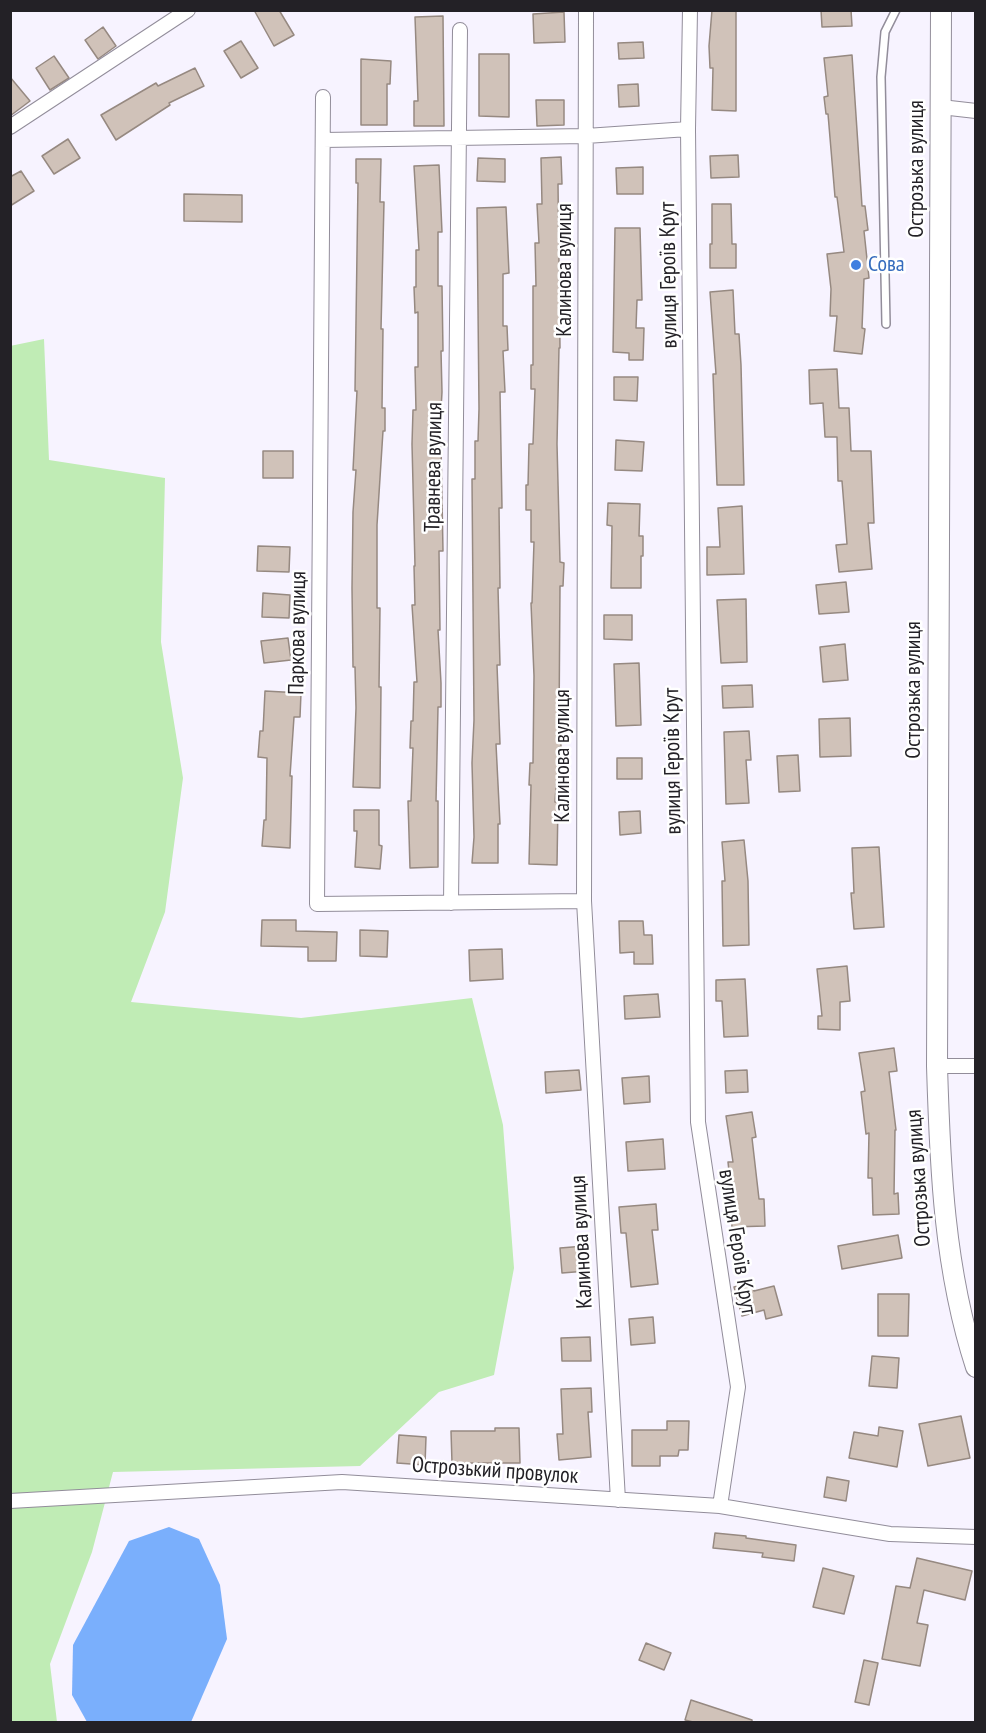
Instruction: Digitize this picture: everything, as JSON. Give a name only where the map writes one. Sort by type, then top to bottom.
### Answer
[{"type":"main road","name":"Острозька вулиця","points":[[941,10],[936,1065],[940,1169],[951,1270],[975,1367]]},
{"type":"street","points":[[10,127],[188,10]]},
{"type":"street","name":"Калинова вулиця","points":[[585,10],[584,901],[618,1500]]},
{"type":"street","name":"вулиця Героїв Крут","points":[[690,10],[688,129],[698,1122],[738,1387],[720,1506]]},
{"type":"street","name":"Травнева вулиця","points":[[451,903],[460,30]]},
{"type":"street","name":"Паркова вулиця","points":[[323,97],[317,904],[584,901]]},
{"type":"street","points":[[941,107],[975,111]]},
{"type":"street","points":[[323,140],[586,136],[688,129]]},
{"type":"street","points":[[936,1065],[975,1066]]},
{"type":"street","name":"Острозький провулок","points":[[10,1500],[342,1482],[720,1506],[890,1534],[975,1537]]},
{"type":"lane","points":[[886,324],[881,77],[885,32],[896,10]]},
{"type":"green space","points":[[44,339],[49,460],[165,478],[161,642],[183,778],[165,912],[131,1002],[301,1018],[472,998],[503,1125],[514,1268],[494,1375],[439,1392],[360,1466],[113,1472],[92,1552],[50,1664],[57,1722],[10,1722],[10,346]]},
{"type":"water","points":[[169,1527],[199,1539],[220,1585],[227,1639],[191,1722],[87,1722],[72,1695],[73,1645],[129,1541]]},
{"type":"building","points":[[254,10],[279,10],[294,35],[274,46]]},
{"type":"building","points":[[712,10],[736,10],[736,111],[712,110],[713,68],[710,68],[709,46]]},
{"type":"building","points":[[821,10],[851,10],[852,26],[822,27]]},
{"type":"building","points":[[564,12],[565,42],[534,43],[533,14]]},
{"type":"building","points":[[443,16],[444,126],[414,126],[414,101],[418,101],[415,17]]},
{"type":"building","points":[[103,27],[116,46],[98,59],[85,40]]},
{"type":"building","points":[[241,41],[258,68],[241,78],[224,51]]},
{"type":"building","points":[[643,42],[644,58],[619,59],[618,43]]},
{"type":"building","points":[[479,54],[509,54],[509,117],[479,116]]},
{"type":"building","points":[[852,55],[862,206],[865,206],[868,230],[864,231],[869,278],[864,279],[862,328],[865,329],[862,354],[834,351],[837,316],[830,316],[831,289],[827,254],[844,252],[837,197],[835,197],[828,114],[826,114],[824,97],[828,96],[824,58]]},
{"type":"building","points":[[54,56],[69,78],[50,90],[36,68]]},
{"type":"building","points":[[361,59],[391,61],[390,84],[387,84],[387,125],[361,125]]},
{"type":"building","points":[[195,68],[204,86],[169,103],[170,105],[116,140],[101,115],[156,83],[158,86]]},
{"type":"building","points":[[10,77],[30,101],[10,116]]},
{"type":"building","points":[[638,84],[639,106],[619,107],[618,85]]},
{"type":"building","points":[[536,100],[564,100],[564,125],[537,126]]},
{"type":"building","points":[[68,139],[80,158],[54,174],[42,156]]},
{"type":"building","points":[[738,155],[739,177],[711,178],[710,156]]},
{"type":"building","points":[[561,157],[562,184],[558,184],[560,348],[557,444],[560,562],[564,563],[563,586],[560,586],[559,725],[561,747],[559,747],[555,802],[558,802],[557,865],[529,864],[531,785],[529,785],[530,763],[533,763],[534,676],[531,603],[534,542],[531,542],[531,510],[526,510],[526,485],[528,485],[529,444],[533,444],[535,389],[531,389],[531,365],[533,365],[533,286],[536,286],[535,243],[539,243],[537,204],[542,204],[541,158]]},
{"type":"building","points":[[478,158],[505,159],[505,182],[477,181]]},
{"type":"building","points":[[356,159],[381,159],[380,202],[384,202],[381,329],[383,329],[382,408],[385,408],[385,431],[383,431],[377,525],[377,608],[380,608],[379,687],[381,687],[380,788],[353,787],[356,708],[352,588],[356,470],[353,470],[357,391],[355,391],[358,183],[356,183]]},
{"type":"building","points":[[439,165],[442,232],[438,232],[438,286],[442,286],[443,351],[441,351],[442,392],[439,446],[441,446],[443,551],[439,551],[440,630],[438,630],[441,707],[438,707],[436,801],[438,801],[438,867],[410,868],[408,801],[411,801],[413,748],[410,748],[411,721],[413,721],[414,682],[417,682],[412,605],[415,605],[415,566],[412,444],[413,410],[416,410],[415,367],[418,367],[418,312],[415,313],[414,287],[416,287],[416,250],[419,250],[414,166]]},
{"type":"building","points":[[643,167],[643,194],[617,194],[616,168]]},
{"type":"building","points":[[21,171],[34,191],[10,206],[10,177]]},
{"type":"building","points":[[184,194],[242,195],[242,222],[184,221]]},
{"type":"building","points":[[712,204],[731,204],[732,244],[736,244],[736,268],[710,268]]},
{"type":"building","points":[[506,207],[509,273],[503,274],[503,326],[507,326],[508,350],[503,351],[505,392],[500,392],[502,508],[499,508],[500,665],[497,665],[500,744],[496,744],[500,824],[498,824],[498,863],[472,863],[474,720],[472,479],[475,479],[475,441],[478,441],[479,409],[477,208]]},
{"type":"building","points":[[615,228],[640,228],[642,300],[637,300],[636,328],[644,328],[643,360],[629,360],[629,353],[613,352]]},
{"type":"building","points":[[733,290],[735,334],[739,334],[741,365],[744,485],[717,485],[713,374],[716,374],[710,292]]},
{"type":"building","points":[[837,369],[839,408],[849,408],[851,451],[871,451],[874,523],[868,523],[872,569],[839,572],[836,545],[847,544],[842,481],[838,481],[837,437],[825,437],[823,403],[810,404],[809,370]]},
{"type":"building","points":[[614,377],[638,377],[637,401],[614,400]]},
{"type":"building","points":[[616,440],[644,442],[642,471],[615,470]]},
{"type":"building","points":[[263,451],[293,451],[293,478],[263,478]]},
{"type":"building","points":[[608,503],[640,504],[639,536],[643,536],[641,588],[611,588],[612,526],[607,525]]},
{"type":"building","points":[[742,506],[744,574],[707,575],[707,547],[720,547],[718,508]]},
{"type":"building","points":[[258,546],[290,547],[289,572],[257,571]]},
{"type":"building","points":[[846,582],[849,612],[819,614],[816,585]]},
{"type":"building","points":[[263,593],[290,595],[289,618],[262,617]]},
{"type":"building","points":[[746,599],[747,662],[721,663],[717,600]]},
{"type":"building","points":[[604,615],[632,615],[632,640],[604,639]]},
{"type":"building","points":[[288,638],[291,660],[264,663],[261,641]]},
{"type":"building","points":[[845,644],[848,680],[823,682],[820,647]]},
{"type":"building","points":[[639,663],[641,725],[616,726],[614,664]]},
{"type":"building","points":[[752,685],[753,707],[723,708],[722,686]]},
{"type":"building","points":[[265,691],[301,693],[300,717],[294,717],[290,776],[292,776],[290,848],[262,846],[264,820],[266,820],[267,758],[258,757],[260,731],[263,731]]},
{"type":"building","points":[[850,718],[851,756],[820,757],[819,719]]},
{"type":"building","points":[[749,731],[751,760],[746,760],[749,803],[726,804],[724,732]]},
{"type":"building","points":[[798,755],[800,791],[779,792],[777,756]]},
{"type":"building","points":[[617,758],[642,758],[642,779],[617,779]]},
{"type":"building","points":[[354,810],[379,810],[379,845],[382,846],[380,869],[355,867],[357,831],[354,831]]},
{"type":"building","points":[[640,811],[641,833],[620,835],[619,812]]},
{"type":"building","points":[[744,840],[748,881],[749,945],[723,946],[722,881],[725,881],[722,842]]},
{"type":"building","points":[[879,847],[884,927],[854,929],[851,893],[854,893],[852,848]]},
{"type":"building","points":[[262,920],[296,920],[296,931],[337,932],[336,961],[308,961],[308,947],[261,946]]},
{"type":"building","points":[[619,921],[643,921],[644,935],[652,935],[653,964],[634,964],[634,952],[620,953]]},
{"type":"building","points":[[360,930],[388,931],[387,957],[360,956]]},
{"type":"building","points":[[502,949],[503,979],[470,981],[469,950]]},
{"type":"building","points":[[847,966],[850,1001],[840,1002],[840,1030],[818,1029],[818,1016],[822,1016],[817,969]]},
{"type":"building","points":[[745,979],[748,1036],[724,1037],[722,1001],[716,1001],[716,980]]},
{"type":"building","points":[[658,994],[660,1017],[625,1019],[624,996]]},
{"type":"building","points":[[894,1048],[897,1071],[889,1072],[896,1130],[894,1194],[898,1193],[899,1214],[873,1215],[872,1178],[868,1178],[869,1133],[866,1134],[861,1092],[865,1091],[859,1053]]},
{"type":"building","points":[[579,1070],[581,1090],[546,1093],[545,1072]]},
{"type":"building","points":[[747,1070],[748,1092],[726,1093],[725,1071]]},
{"type":"building","points":[[649,1076],[650,1102],[624,1104],[622,1078]]},
{"type":"building","points":[[752,1112],[756,1137],[752,1138],[759,1199],[764,1199],[765,1226],[732,1227],[728,1162],[733,1162],[726,1116]]},
{"type":"building","points":[[663,1139],[665,1169],[628,1171],[626,1142]]},
{"type":"building","points":[[656,1204],[658,1230],[652,1230],[658,1284],[631,1287],[626,1233],[621,1233],[619,1207]]},
{"type":"building","points":[[898,1235],[902,1258],[842,1269],[838,1246]]},
{"type":"building","points":[[585,1246],[587,1271],[562,1273],[560,1248]]},
{"type":"building","points":[[752,1282],[754,1291],[774,1286],[782,1315],[766,1319],[764,1310],[742,1316],[734,1287]]},
{"type":"building","points":[[878,1294],[909,1294],[908,1336],[878,1336]]},
{"type":"building","points":[[653,1317],[655,1343],[631,1345],[629,1319]]},
{"type":"building","points":[[590,1337],[591,1361],[562,1361],[561,1338]]},
{"type":"building","points":[[872,1356],[899,1358],[897,1388],[869,1386]]},
{"type":"building","points":[[591,1388],[592,1412],[588,1412],[591,1457],[559,1460],[557,1434],[563,1434],[561,1389]]},
{"type":"building","points":[[961,1416],[970,1458],[928,1466],[919,1424]]},
{"type":"building","points":[[667,1421],[689,1421],[688,1450],[679,1450],[678,1456],[660,1456],[660,1466],[632,1466],[632,1430],[667,1430]]},
{"type":"building","points":[[879,1427],[903,1431],[897,1467],[849,1458],[854,1432],[878,1436]]},
{"type":"building","points":[[495,1428],[519,1428],[520,1463],[452,1463],[451,1431],[495,1431]]},
{"type":"building","points":[[399,1435],[426,1437],[425,1465],[397,1463]]},
{"type":"building","points":[[827,1477],[849,1481],[846,1501],[824,1497]]},
{"type":"building","points":[[715,1533],[796,1545],[794,1561],[762,1557],[763,1553],[713,1548]]},
{"type":"building","points":[[917,1558],[972,1571],[965,1600],[924,1590],[917,1623],[928,1625],[920,1666],[882,1659],[896,1586],[910,1588]]},
{"type":"building","points":[[823,1568],[854,1576],[844,1614],[813,1607]]},
{"type":"building","points":[[646,1643],[671,1653],[664,1670],[639,1660]]},
{"type":"building","points":[[864,1660],[878,1663],[869,1705],[855,1702]]},
{"type":"building","points":[[691,1700],[752,1720],[752,1722],[685,1720]]},
{"type":"place","name":"Сова","points":[[856,265]]}]
